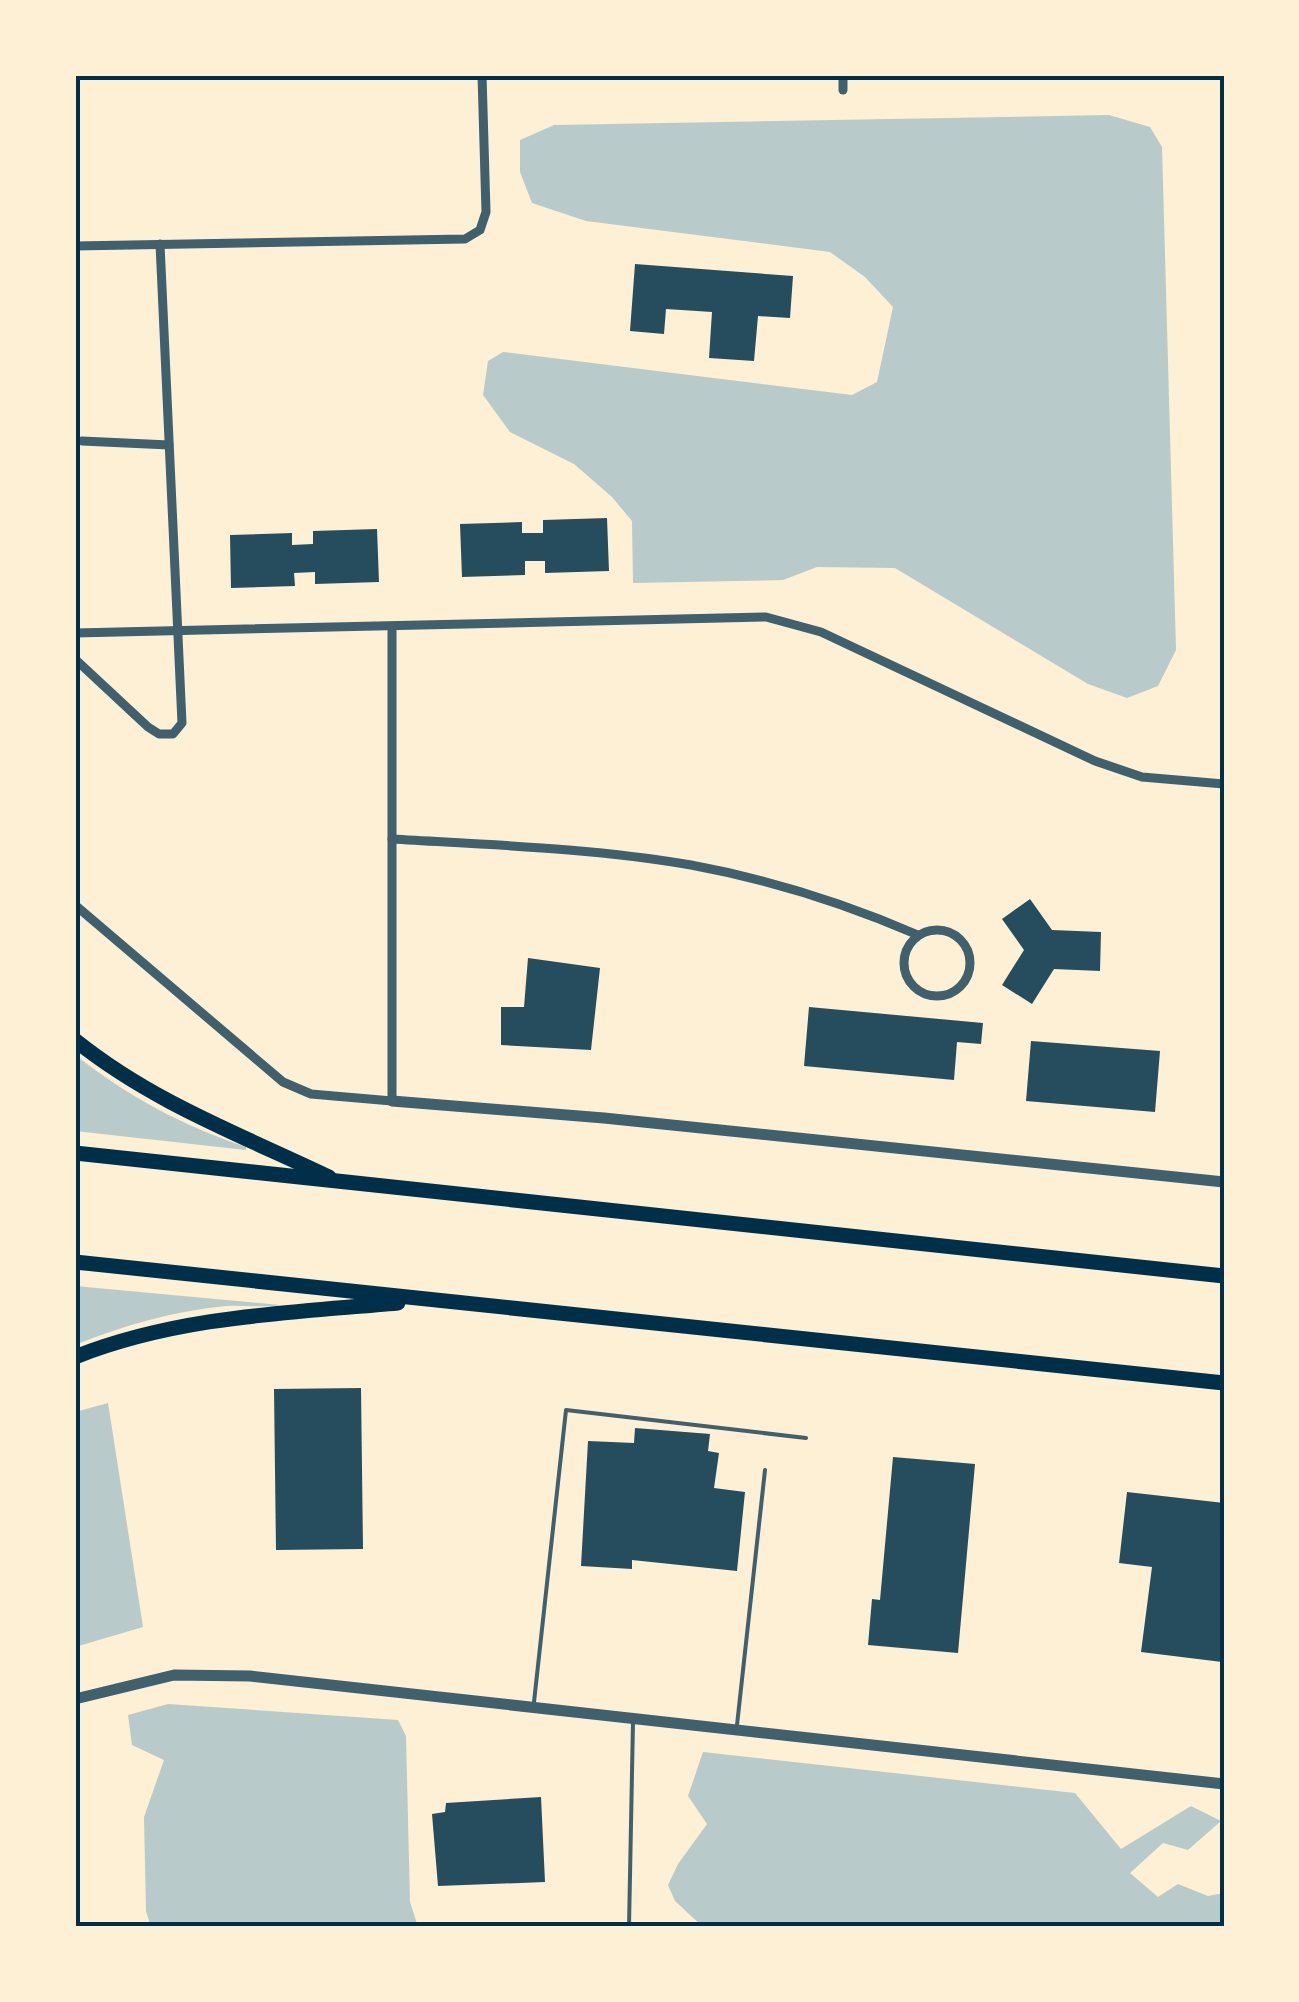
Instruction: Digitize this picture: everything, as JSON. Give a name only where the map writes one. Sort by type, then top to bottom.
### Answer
[{"type":"highway","points":[[75,1040],[161,1100],[342,1182]]},
{"type":"highway","points":[[75,1153],[1224,1276]]},
{"type":"highway","points":[[75,1262],[1224,1383]]},
{"type":"highway","points":[[75,1358],[128,1338],[186,1325],[432,1300]]},
{"type":"street","points":[[75,246],[465,240],[480,230],[486,212],[482,75]]},
{"type":"street","points":[[843,75],[843,90]]},
{"type":"street","points":[[75,659],[159,734],[173,734],[182,723],[160,244]]},
{"type":"street","points":[[82,441],[169,445]]},
{"type":"street","points":[[75,633],[766,617],[821,632],[1096,761],[1142,776],[1224,784]]},
{"type":"street","points":[[392,627],[392,1101]]},
{"type":"street","points":[[392,839],[564,850],[690,865],[881,919],[918,935],[938,930],[949,932],[966,946],[970,956],[968,977],[952,993],[930,996],[911,985],[904,964],[910,943],[918,935]]},
{"type":"street","points":[[75,905],[283,1082],[311,1094],[604,1118],[1224,1182]]},
{"type":"street","points":[[75,1699],[174,1675],[250,1676],[1224,1784]]},
{"type":"lane","points":[[533,1707],[566,1410],[806,1438]]},
{"type":"lane","points":[[736,1730],[765,1470]]},
{"type":"lane","points":[[629,1927],[633,1718]]},
{"type":"shaded area","points":[[1109,115],[1150,127],[1162,147],[1176,650],[1158,686],[1127,698],[1088,684],[895,568],[817,567],[783,580],[633,583],[632,521],[612,497],[574,464],[510,432],[483,395],[488,361],[503,352],[852,395],[877,382],[893,307],[865,277],[830,252],[586,221],[532,203],[520,172],[520,140],[554,125]]},
{"type":"shaded area","points":[[75,1055],[156,1108],[246,1150],[75,1131]]},
{"type":"shaded area","points":[[75,1286],[280,1305],[187,1311],[75,1345]]},
{"type":"shaded area","points":[[108,1403],[143,1627],[75,1647],[75,1412]]},
{"type":"shaded area","points":[[168,1704],[398,1720],[406,1736],[410,1902],[418,1927],[151,1927],[146,1911],[144,1817],[164,1760],[132,1745],[128,1715]]},
{"type":"shaded area","points":[[703,1752],[1075,1793],[1121,1849],[1191,1806],[1221,1821],[1188,1850],[1163,1843],[1130,1873],[1158,1897],[1178,1884],[1208,1896],[1224,1893],[1224,1927],[703,1927],[675,1901],[668,1885],[707,1824],[688,1796]]},
{"type":"building","points":[[635,264],[793,276],[790,318],[758,316],[754,361],[709,358],[712,312],[666,309],[664,334],[630,331]]},
{"type":"building","points":[[607,518],[609,571],[545,573],[545,561],[525,561],[525,575],[462,577],[460,524],[522,522],[522,533],[543,533],[543,520]]},
{"type":"building","points":[[377,529],[379,582],[315,584],[315,572],[294,573],[295,586],[231,588],[230,535],[292,533],[292,545],[313,544],[313,531]]},
{"type":"building","points":[[1030,899],[1052,930],[1101,932],[1100,971],[1054,969],[1032,1004],[1002,985],[1024,950],[1002,919]]},
{"type":"building","points":[[528,958],[600,968],[591,1050],[501,1045],[501,1007],[524,1007]]},
{"type":"building","points":[[809,1007],[983,1023],[981,1044],[957,1042],[954,1080],[804,1066]]},
{"type":"building","points":[[1031,1041],[1160,1051],[1155,1112],[1026,1101]]},
{"type":"building","points":[[361,1388],[363,1549],[276,1550],[274,1389]]},
{"type":"building","points":[[635,1428],[710,1434],[708,1451],[719,1453],[714,1488],[745,1492],[737,1571],[632,1560],[632,1569],[581,1566],[588,1441],[634,1443]]},
{"type":"building","points":[[893,1457],[975,1464],[958,1653],[868,1645],[872,1599],[880,1600]]},
{"type":"building","points":[[1127,1492],[1224,1503],[1222,1662],[1141,1652],[1152,1567],[1119,1563]]},
{"type":"building","points":[[541,1797],[545,1882],[438,1886],[432,1814],[445,1812],[446,1803]]}]
